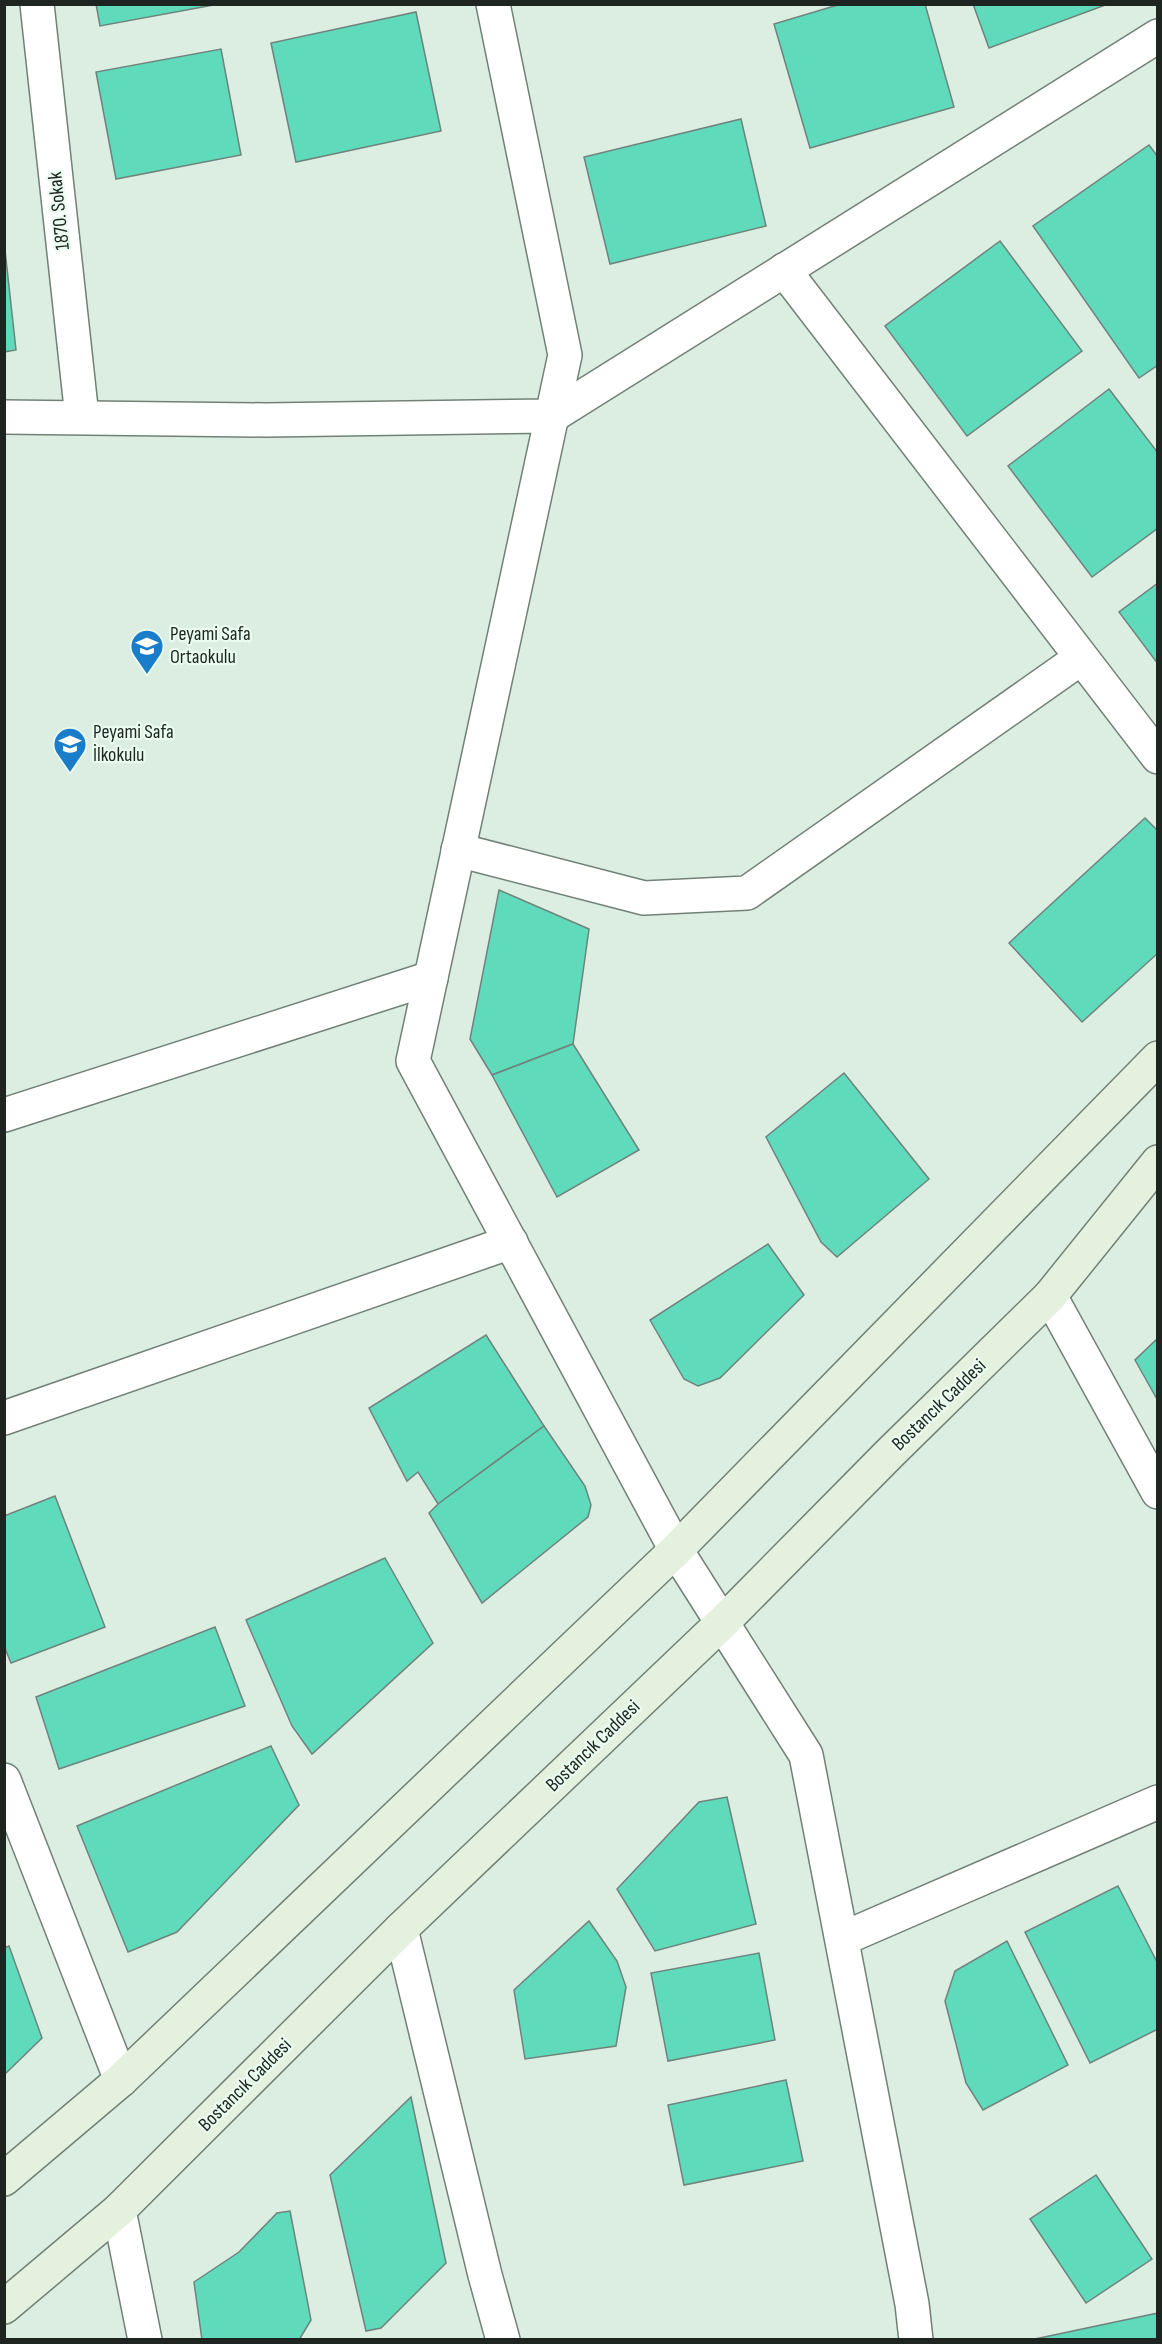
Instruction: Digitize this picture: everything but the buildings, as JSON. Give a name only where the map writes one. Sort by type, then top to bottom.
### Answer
[{"type":"main road","points":[[4,2179],[120,2080],[675,1550],[1158,1058]]},
{"type":"main road","name":"Bostancık Caddesi","points":[[4,2307],[119,2210],[401,1929],[723,1622],[1050,1296],[1158,1162]]},
{"type":"street","name":"1870. Sokak","points":[[37,4],[82,417]]},
{"type":"street","points":[[493,4],[565,354],[413,1061],[675,1550],[806,1755],[912,2304],[916,2340]]},
{"type":"street","points":[[4,417],[266,420],[552,416],[784,270],[1153,48]]},
{"type":"street","points":[[784,270],[1158,758]]},
{"type":"street","points":[[458,849],[644,898],[747,893],[1081,658]]},
{"type":"street","points":[[4,1116],[431,978]]},
{"type":"street","points":[[4,1418],[511,1242]]},
{"type":"street","points":[[1050,1296],[1158,1492]]},
{"type":"street","points":[[4,1780],[120,2080]]},
{"type":"street","points":[[842,1939],[1158,1802]]},
{"type":"street","points":[[401,1929],[482,2263],[503,2340]]},
{"type":"street","points":[[119,2210],[145,2340]]},
{"type":"place","name":"Peyami Safa Ortaokulu","points":[[147,675]]},
{"type":"place","name":"Peyami Safa İlkokulu","points":[[70,773]]}]
